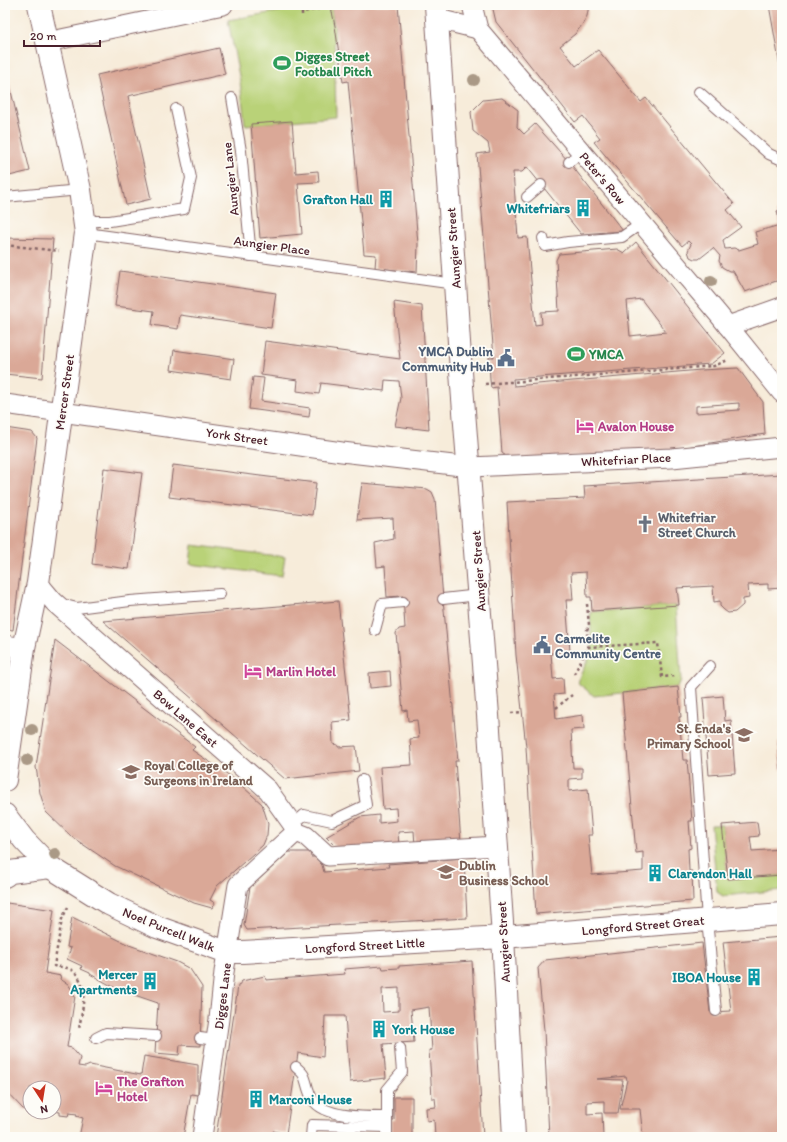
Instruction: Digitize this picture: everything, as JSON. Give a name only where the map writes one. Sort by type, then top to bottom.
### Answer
[{"type":"street","name":"Mercer Street","points":[[5,780],[15,647],[38,583],[85,227],[80,190],[39,5]]},
{"type":"street","points":[[47,42],[162,11],[223,5]]},
{"type":"street","name":"Peter's Row","points":[[472,5],[478,29],[575,157],[642,223],[782,393]]},
{"type":"street","points":[[437,12],[478,29]]},
{"type":"street","name":"Aungier Street","points":[[437,12],[455,284],[470,467],[497,846],[514,1137]]},
{"type":"street","points":[[728,326],[782,307]]},
{"type":"street","name":"York Street","points":[[5,404],[342,452],[470,467]]},
{"type":"street","name":"Whitefriar Place","points":[[470,467],[672,458],[782,447]]},
{"type":"street","name":"Bow Lane East","points":[[38,583],[54,602],[268,790],[295,829],[306,836],[328,856],[497,846]]},
{"type":"street","name":"Noel Purcell Walk","points":[[5,815],[24,840],[50,867],[116,907],[156,927],[227,952]]},
{"type":"street","name":"Digges Lane","points":[[202,1137],[208,1039],[227,952],[238,886],[295,829]]},
{"type":"street","points":[[5,876],[10,872],[50,867]]},
{"type":"street","name":"Longford Street Great","points":[[503,937],[782,914]]},
{"type":"street","name":"Longford Street Little","points":[[227,952],[503,937]]},
{"type":"lane","points":[[699,92],[769,154],[782,160]]},
{"type":"lane","name":"Aungier Lane","points":[[232,98],[240,151],[251,256]]},
{"type":"lane","points":[[85,227],[110,221],[184,209],[191,178],[176,109]]},
{"type":"lane","points":[[527,197],[541,185]]},
{"type":"lane","points":[[5,197],[80,190]]},
{"type":"lane","points":[[543,238],[545,246],[568,242],[622,237],[642,223]]},
{"type":"lane","name":"Aungier Place","points":[[85,227],[251,256],[455,284]]},
{"type":"lane","points":[[54,602],[77,608],[220,594]]},
{"type":"lane","points":[[443,599],[479,595]]},
{"type":"lane","points":[[375,630],[382,604],[403,602]]},
{"type":"lane","points":[[710,666],[691,687],[707,920],[716,1010]]},
{"type":"lane","points":[[295,829],[304,815],[332,821],[366,805],[362,780]]},
{"type":"lane","points":[[96,1038],[106,1033],[156,1036]]},
{"type":"lane","points":[[387,1127],[387,1090],[402,1072],[400,1048]]},
{"type":"lane","points":[[296,1067],[303,1074],[307,1089],[314,1101],[322,1108],[387,1127]]},
{"type":"lane","points":[[310,1137],[312,1125],[387,1127]]},
{"type":"path","points":[[302,16],[302,12],[319,9],[318,5]]},
{"type":"path","points":[[5,245],[59,251]]},
{"type":"path","points":[[496,383],[714,366],[730,359]]},
{"type":"path","points":[[574,674],[588,647],[587,630],[589,625],[587,604]]},
{"type":"path","points":[[588,647],[658,643],[662,677],[681,676]]},
{"type":"path","points":[[556,708],[572,695]]},
{"type":"path","points":[[62,919],[54,966],[71,969],[80,979],[84,997],[78,1035]]},
{"type":"green space","name":"Digges Street Football Pitch","points":[[316,5],[331,7],[334,27],[336,117],[245,125],[240,81],[228,20]]},
{"type":"green space","points":[[192,545],[285,557],[282,576],[190,564]]},
{"type":"green space","points":[[676,605],[681,680],[678,687],[594,696],[577,682],[592,651],[590,612]]},
{"type":"green space","points":[[711,825],[722,825],[728,879],[782,875],[782,890],[723,896],[717,892]]},
{"type":"building","points":[[338,5],[398,5],[418,244],[417,272],[375,268],[376,255],[364,254],[348,81],[343,82],[331,7]]},
{"type":"building","points":[[492,5],[589,5],[587,16],[582,25],[575,34],[560,46],[576,66],[598,50],[641,102],[646,98],[734,204],[727,210],[741,227],[723,240],[725,249],[734,248],[739,250],[758,244],[755,232],[780,225],[777,211],[782,209],[782,279],[745,292],[733,271],[729,271],[722,267],[719,261],[720,256],[713,248],[699,259],[690,257],[688,251],[691,244],[688,241],[682,246],[594,142],[600,138],[583,116],[575,122],[496,22]]},
{"type":"building","points":[[769,5],[782,5],[782,72],[781,72]]},
{"type":"building","points":[[219,48],[225,74],[128,96],[151,199],[126,205],[97,75]]},
{"type":"building","points":[[5,66],[30,171],[5,177]]},
{"type":"building","points":[[502,98],[518,110],[517,127],[524,134],[535,124],[569,162],[623,231],[581,234],[527,167],[522,172],[513,172],[518,238],[527,237],[535,325],[542,324],[541,312],[559,311],[556,260],[559,254],[617,249],[624,253],[636,242],[725,353],[711,364],[513,379],[514,386],[738,368],[763,402],[765,434],[650,453],[510,459],[502,453],[497,387],[491,388],[490,380],[489,357],[494,357],[477,154],[490,152],[488,143],[473,131],[471,112],[483,100]],"holes":[[[641,299],[666,332],[630,336],[627,301]],[[739,403],[739,410],[696,413],[696,406]]]},
{"type":"building","points":[[292,121],[296,173],[318,171],[319,182],[298,183],[302,234],[260,238],[251,124]]},
{"type":"building","points":[[5,238],[53,239],[42,378],[5,374]]},
{"type":"building","points":[[120,271],[276,293],[271,328],[180,315],[178,329],[152,325],[154,311],[115,306]]},
{"type":"building","points":[[394,302],[422,306],[429,430],[395,426],[401,398],[399,381],[385,380],[384,391],[321,383],[319,394],[297,391],[298,380],[261,375],[265,341],[400,359]]},
{"type":"building","points":[[174,350],[234,359],[231,379],[171,370]]},
{"type":"building","points":[[253,377],[264,378],[261,401],[310,408],[309,417],[249,409]]},
{"type":"building","points":[[5,428],[32,432],[37,438],[13,630],[5,629]]},
{"type":"building","points":[[173,465],[316,483],[312,515],[169,497]]},
{"type":"building","points":[[104,468],[142,473],[129,569],[92,564]]},
{"type":"building","points":[[782,474],[782,588],[768,589],[768,584],[748,585],[749,598],[743,599],[743,605],[735,612],[728,613],[720,606],[720,601],[714,602],[713,586],[677,588],[679,605],[592,611],[591,597],[587,597],[586,572],[571,573],[573,600],[566,600],[570,652],[551,653],[553,679],[563,678],[564,694],[554,695],[556,719],[583,715],[584,729],[571,730],[573,768],[582,768],[582,778],[569,779],[569,791],[588,789],[592,835],[588,835],[592,875],[643,871],[643,852],[636,853],[622,693],[678,687],[683,760],[687,760],[692,821],[689,821],[691,848],[688,849],[689,871],[692,871],[693,901],[536,914],[526,747],[516,655],[507,502],[585,498],[584,486]]},
{"type":"building","points":[[362,483],[427,489],[432,492],[435,499],[458,761],[455,761],[461,843],[415,846],[414,831],[398,832],[399,847],[337,848],[326,837],[360,817],[379,815],[379,823],[397,821],[396,808],[383,809],[380,767],[412,765],[410,739],[419,738],[417,720],[408,721],[407,710],[403,711],[396,633],[399,629],[405,628],[403,596],[387,597],[385,566],[377,567],[375,543],[394,539],[393,518],[357,520]]},
{"type":"building","name":"Marlin Hotel","points":[[338,601],[351,720],[332,722],[333,744],[338,745],[338,747],[356,746],[359,771],[285,779],[103,621]]},
{"type":"building","name":"Royal College of Surgeons in Ireland","points":[[55,640],[195,747],[192,750],[233,778],[262,804],[268,823],[267,835],[263,845],[217,886],[210,900],[215,903],[212,908],[194,903],[115,866],[72,837],[46,812],[40,793],[36,767]]},
{"type":"building","points":[[390,671],[391,686],[370,688],[369,673]]},
{"type":"building","points":[[723,696],[725,721],[731,720],[735,773],[709,775],[703,698]]},
{"type":"building","points":[[782,741],[782,770],[781,770],[778,742]]},
{"type":"building","points":[[757,822],[759,836],[750,837],[752,851],[782,849],[782,875],[728,879],[722,825]]},
{"type":"building","points":[[289,852],[310,852],[311,857],[315,857],[322,865],[324,872],[389,867],[388,864],[464,858],[467,918],[247,930],[244,925],[250,887]]},
{"type":"building","points":[[7,903],[54,910],[45,973],[61,976],[60,979],[68,984],[72,990],[72,995],[75,996],[67,1047],[72,1048],[80,1058],[78,1066],[85,1067],[90,1065],[141,1075],[144,1056],[198,1065],[198,1095],[191,1094],[183,1137],[79,1137],[83,1118],[76,1116],[77,1114],[69,1113],[68,1116],[62,1115],[62,1080],[22,1080],[22,1108],[5,1090],[5,912]]},
{"type":"building","name":"Mercer Apartments","points":[[72,917],[129,945],[177,962],[190,969],[202,987],[200,1046],[180,1045],[179,1055],[155,1053],[158,1003],[117,989],[81,969],[82,966],[67,959],[71,948],[67,947]]},
{"type":"building","points":[[782,937],[782,1137],[643,1137],[640,1109],[620,1109],[627,1080],[626,1076],[597,1079],[623,1080],[618,1113],[604,1113],[604,1101],[587,1102],[587,1114],[602,1113],[603,1137],[549,1137],[544,1030],[538,968],[545,960],[702,943],[710,1012],[731,1011],[723,942]]},
{"type":"building","points":[[472,961],[483,1137],[435,1137],[434,1120],[427,1121],[426,1108],[436,1107],[435,1098],[432,1098],[429,1050],[432,1050],[429,1007],[411,1010],[414,1042],[383,1044],[386,1078],[350,1082],[345,1016],[325,1016],[323,1057],[298,1053],[286,1134],[273,1131],[272,1137],[216,1137],[238,986],[242,981],[265,976],[266,980],[345,974],[344,969],[382,966],[383,969],[399,968],[399,966]],"holes":[[[399,988],[399,1011],[383,1012],[382,989]]]},
{"type":"building","points":[[394,1097],[412,1097],[412,1137],[391,1137],[391,1120],[394,1120]]},
{"type":"place","name":"Digges Street Football Pitch","points":[[282,63]]},
{"type":"place","name":"Grafton Hall","points":[[386,199]]},
{"type":"place","name":"Whitefriars","points":[[583,208]]},
{"type":"place","name":"YMCA","points":[[576,354]]},
{"type":"place","name":"YMCA Dublin Community Hub","points":[[506,358]]},
{"type":"place","name":"Avalon House","points":[[585,426]]},
{"type":"place","name":"Whitefriar Street Church","points":[[645,524]]},
{"type":"place","name":"Carmelite Community Centre","points":[[542,645]]},
{"type":"place","name":"Marlin Hotel","points":[[253,671]]},
{"type":"place","name":"St. Enda's Primary School","points":[[744,735]]},
{"type":"place","name":"Royal College of Surgeons in Ireland","points":[[131,772]]},
{"type":"place","name":"Dublin Business School","points":[[446,872]]},
{"type":"place","name":"Clarendon Hall","points":[[655,873]]},
{"type":"place","name":"IBOA House","points":[[754,977]]},
{"type":"place","name":"Mercer Apartments","points":[[150,981]]},
{"type":"place","name":"York House","points":[[379,1029]]},
{"type":"place","name":"The Grafton Hotel","points":[[104,1088]]},
{"type":"place","name":"Marconi House","points":[[256,1099]]}]
